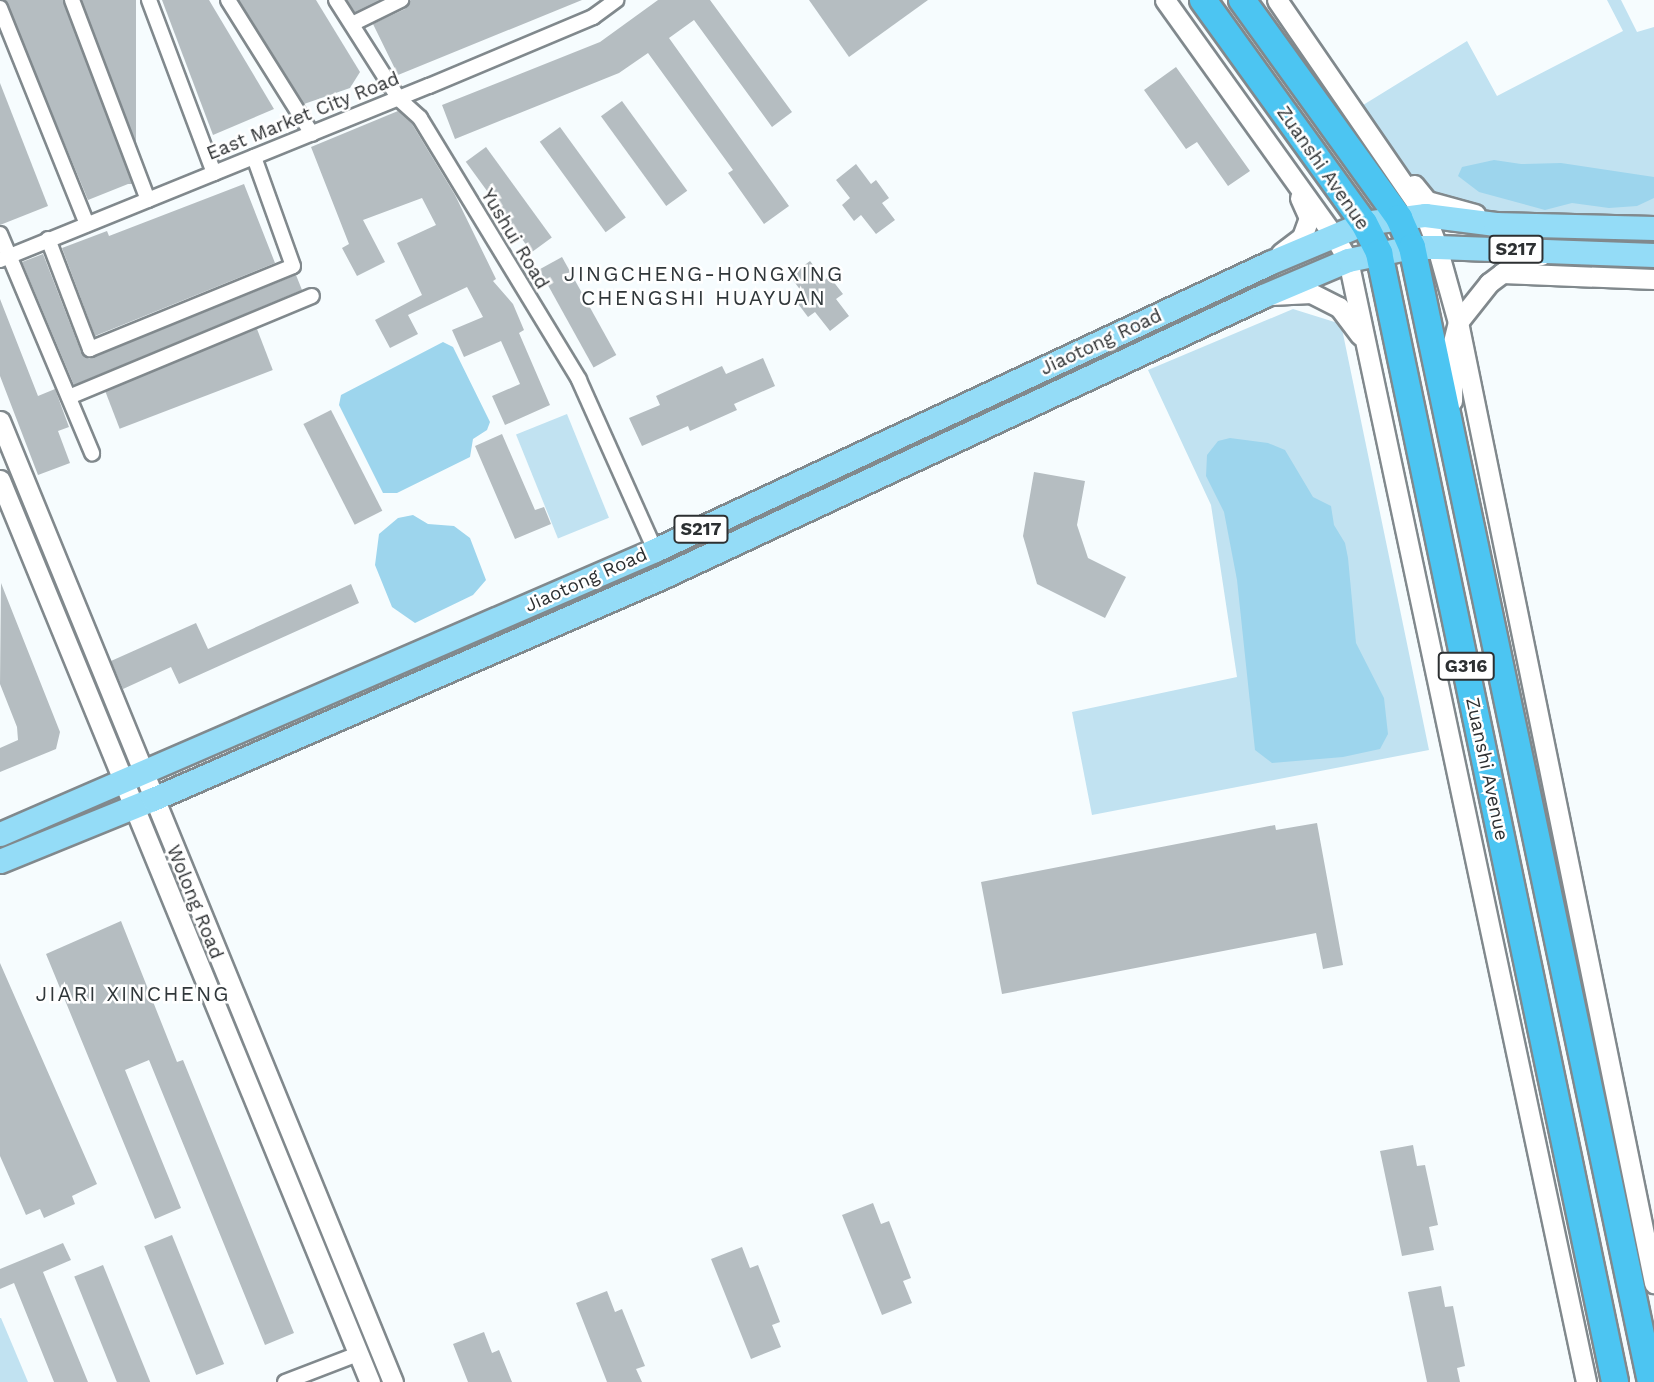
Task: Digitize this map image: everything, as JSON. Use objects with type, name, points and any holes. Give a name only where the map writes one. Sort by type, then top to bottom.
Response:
[{"type":"highway","name":"Zuanshi Avenue","points":[[1203,0],[1364,223],[1379,253],[1615,1382]]},
{"type":"highway","name":"Zuanshi Avenue","points":[[1242,0],[1412,217],[1425,247],[1452,423],[1557,872],[1618,1171],[1647,1278],[1651,1382]]},
{"type":"main road","name":"Jiaotong Road","points":[[0,834],[655,550],[1269,263],[1364,223],[1412,217]]},
{"type":"main road","name":"S217","points":[[1412,217],[1495,224],[1654,228]]},
{"type":"main road","name":"S217","points":[[1379,253],[1425,247],[1654,256]]},
{"type":"main road","name":"Jiaotong Road","points":[[0,861],[143,803],[662,577],[1263,296],[1348,260],[1379,253]]},
{"type":"street","points":[[72,0],[148,200]]},
{"type":"street","points":[[149,0],[214,173]]},
{"type":"street","points":[[228,0],[312,134]]},
{"type":"street","name":"Yushui Road","points":[[336,0],[398,99],[420,118],[579,380],[655,550]]},
{"type":"street","points":[[352,24],[401,0]]},
{"type":"street","name":"East Market City Road","points":[[5,258],[593,17],[615,0]]},
{"type":"street","points":[[1165,0],[1334,236],[1348,260],[1586,1382]]},
{"type":"street","points":[[1277,0],[1379,145],[1427,201],[1465,209],[1495,224]]},
{"type":"street","points":[[0,8],[88,225]]},
{"type":"street","points":[[1379,145],[1412,217]]},
{"type":"street","points":[[48,239],[90,349],[293,266],[254,157]]},
{"type":"street","points":[[1269,263],[1302,237],[1309,218],[1288,172]]},
{"type":"street","points":[[0,234],[5,258],[92,453]]},
{"type":"street","points":[[1425,247],[1458,322],[1557,872]]},
{"type":"street","points":[[1452,423],[1453,342],[1458,322],[1489,283],[1521,259],[1557,252]]},
{"type":"street","points":[[1502,273],[1654,279]]},
{"type":"street","points":[[1263,296],[1311,293],[1339,307],[1357,329],[1369,356]]},
{"type":"street","points":[[69,397],[312,296]]},
{"type":"street","name":"Wolong Road","points":[[0,421],[133,778],[370,1382]]},
{"type":"street","name":"Wolong Road","points":[[0,480],[133,778]]},
{"type":"street","points":[[1454,758],[1484,753]]},
{"type":"street","name":"Wolong Road","points":[[143,803],[393,1382]]},
{"type":"street","points":[[1508,1012],[1537,1005]]},
{"type":"street","points":[[1569,1302],[1597,1296]]},
{"type":"street","points":[[285,1382],[358,1354]]},
{"type":"shaded area","points":[[1607,0],[1621,0],[1637,32],[1654,27],[1654,228],[1560,226],[1427,201],[1355,110],[1467,41],[1497,96],[1623,31]]},
{"type":"shaded area","points":[[1494,160],[1521,164],[1561,163],[1654,177],[1654,198],[1637,206],[1609,208],[1572,203],[1545,210],[1479,192],[1458,176],[1462,167]]},
{"type":"shaded area","points":[[1293,309],[1341,324],[1429,750],[1092,815],[1072,712],[1237,677],[1211,505],[1148,370]]},
{"type":"shaded area","points":[[443,342],[453,347],[490,422],[487,430],[473,439],[470,457],[397,493],[383,493],[339,405],[341,395]]},
{"type":"shaded area","points":[[567,414],[609,518],[558,538],[516,435]]},
{"type":"shaded area","points":[[1230,438],[1268,443],[1285,450],[1313,497],[1331,506],[1334,525],[1345,543],[1348,558],[1356,643],[1384,698],[1388,734],[1380,749],[1343,757],[1272,763],[1255,750],[1237,580],[1224,512],[1206,476],[1207,455],[1218,441]]},
{"type":"shaded area","points":[[413,515],[428,524],[454,526],[470,538],[486,580],[473,595],[415,623],[392,607],[375,565],[379,534],[398,518]]},
{"type":"shaded area","points":[[1,1318],[28,1382],[0,1382]]},
{"type":"building","points":[[5,0],[63,0],[130,179],[127,180],[128,184],[88,200]]},
{"type":"building","points":[[82,0],[136,0],[136,184],[82,184]]},
{"type":"building","points":[[162,0],[209,0],[274,109],[213,135]]},
{"type":"building","points":[[239,0],[316,0],[360,72],[350,88],[304,104]]},
{"type":"building","points":[[347,0],[379,0],[355,12]]},
{"type":"building","points":[[411,0],[582,0],[398,75],[373,24],[405,9]]},
{"type":"building","points":[[658,0],[710,0],[792,112],[772,127],[694,20],[669,38],[789,206],[764,224],[728,173],[733,170],[648,53],[619,73],[455,139],[442,105],[600,42]]},
{"type":"building","points":[[809,0],[928,0],[849,57]]},
{"type":"building","points":[[1176,67],[1250,171],[1228,186],[1197,142],[1186,149],[1144,90]]},
{"type":"building","points":[[0,83],[48,206],[0,225]]},
{"type":"building","points":[[622,101],[687,191],[666,206],[601,116]]},
{"type":"building","points":[[398,111],[412,124],[455,195],[496,279],[493,281],[513,304],[524,330],[519,333],[550,405],[505,425],[492,396],[520,384],[501,341],[464,357],[452,330],[483,317],[467,287],[408,315],[418,334],[390,348],[375,320],[422,295],[397,243],[436,225],[422,198],[363,220],[385,262],[357,276],[342,248],[349,244],[311,147]]},
{"type":"building","points":[[560,127],[626,218],[606,232],[540,142]]},
{"type":"building","points":[[486,147],[552,238],[532,252],[466,162]]},
{"type":"building","points":[[856,164],[871,184],[876,180],[889,198],[882,203],[895,220],[876,234],[861,215],[854,221],[842,205],[850,198],[836,180]]},
{"type":"building","points":[[244,184],[275,263],[95,336],[62,248],[107,231],[109,236]]},
{"type":"building","points":[[43,254],[81,352],[89,359],[296,275],[302,290],[74,385],[22,262]]},
{"type":"building","points":[[562,257],[616,355],[594,368],[539,270]]},
{"type":"building","points":[[810,261],[825,280],[829,276],[843,294],[836,299],[849,316],[830,331],[815,312],[808,317],[796,301],[804,295],[790,276]]},
{"type":"building","points":[[0,299],[38,396],[55,389],[69,427],[58,431],[70,463],[38,475],[0,376]]},
{"type":"building","points":[[257,329],[273,370],[120,429],[104,388]]},
{"type":"building","points":[[763,358],[775,386],[734,404],[737,410],[690,431],[688,426],[642,446],[629,418],[660,405],[656,396],[722,366],[726,374]]},
{"type":"building","points":[[331,410],[382,511],[355,525],[303,424]]},
{"type":"building","points":[[502,434],[535,510],[544,507],[551,524],[515,539],[475,446]]},
{"type":"building","points":[[1034,472],[1085,481],[1077,525],[1088,558],[1126,577],[1105,618],[1037,584],[1023,536]]},
{"type":"building","points":[[1,583],[60,732],[56,749],[0,772],[0,748],[18,740],[17,727],[0,684]]},
{"type":"building","points":[[351,584],[359,603],[179,684],[171,667],[123,689],[111,661],[196,623],[208,649]]},
{"type":"building","points":[[1317,823],[1343,965],[1323,969],[1316,933],[1002,994],[981,882],[1275,825],[1276,830]]},
{"type":"building","points":[[121,921],[177,1062],[183,1060],[294,1333],[265,1345],[149,1060],[125,1070],[181,1208],[155,1219],[46,954]]},
{"type":"building","points":[[0,963],[97,1184],[72,1196],[75,1204],[44,1218],[40,1209],[26,1215],[0,1156]]},
{"type":"building","points":[[1413,1145],[1417,1166],[1425,1165],[1438,1225],[1429,1227],[1434,1250],[1402,1256],[1380,1151]]},
{"type":"building","points":[[873,1203],[881,1224],[889,1221],[911,1278],[903,1281],[912,1303],[882,1315],[842,1215]]},
{"type":"building","points":[[172,1235],[224,1364],[196,1375],[144,1246]]},
{"type":"building","points":[[63,1243],[71,1260],[43,1272],[88,1382],[54,1382],[14,1283],[0,1289],[0,1269]]},
{"type":"building","points":[[742,1247],[750,1268],[758,1265],[780,1322],[772,1325],[781,1347],[751,1359],[711,1259]]},
{"type":"building","points":[[103,1265],[150,1382],[117,1382],[74,1277]]},
{"type":"building","points":[[1441,1286],[1445,1307],[1453,1306],[1465,1366],[1457,1368],[1460,1382],[1427,1382],[1408,1292]]},
{"type":"building","points":[[607,1291],[615,1312],[622,1309],[645,1366],[636,1369],[642,1382],[607,1382],[576,1303]]},
{"type":"building","points":[[484,1332],[492,1353],[499,1350],[512,1382],[468,1382],[453,1344]]},
{"type":"district","name":"JINGCHENG-HONGXING CHENGSHI HUAYUAN","points":[[704,286]]},
{"type":"district","name":"JIARI XINCHENG","points":[[133,994]]}]
